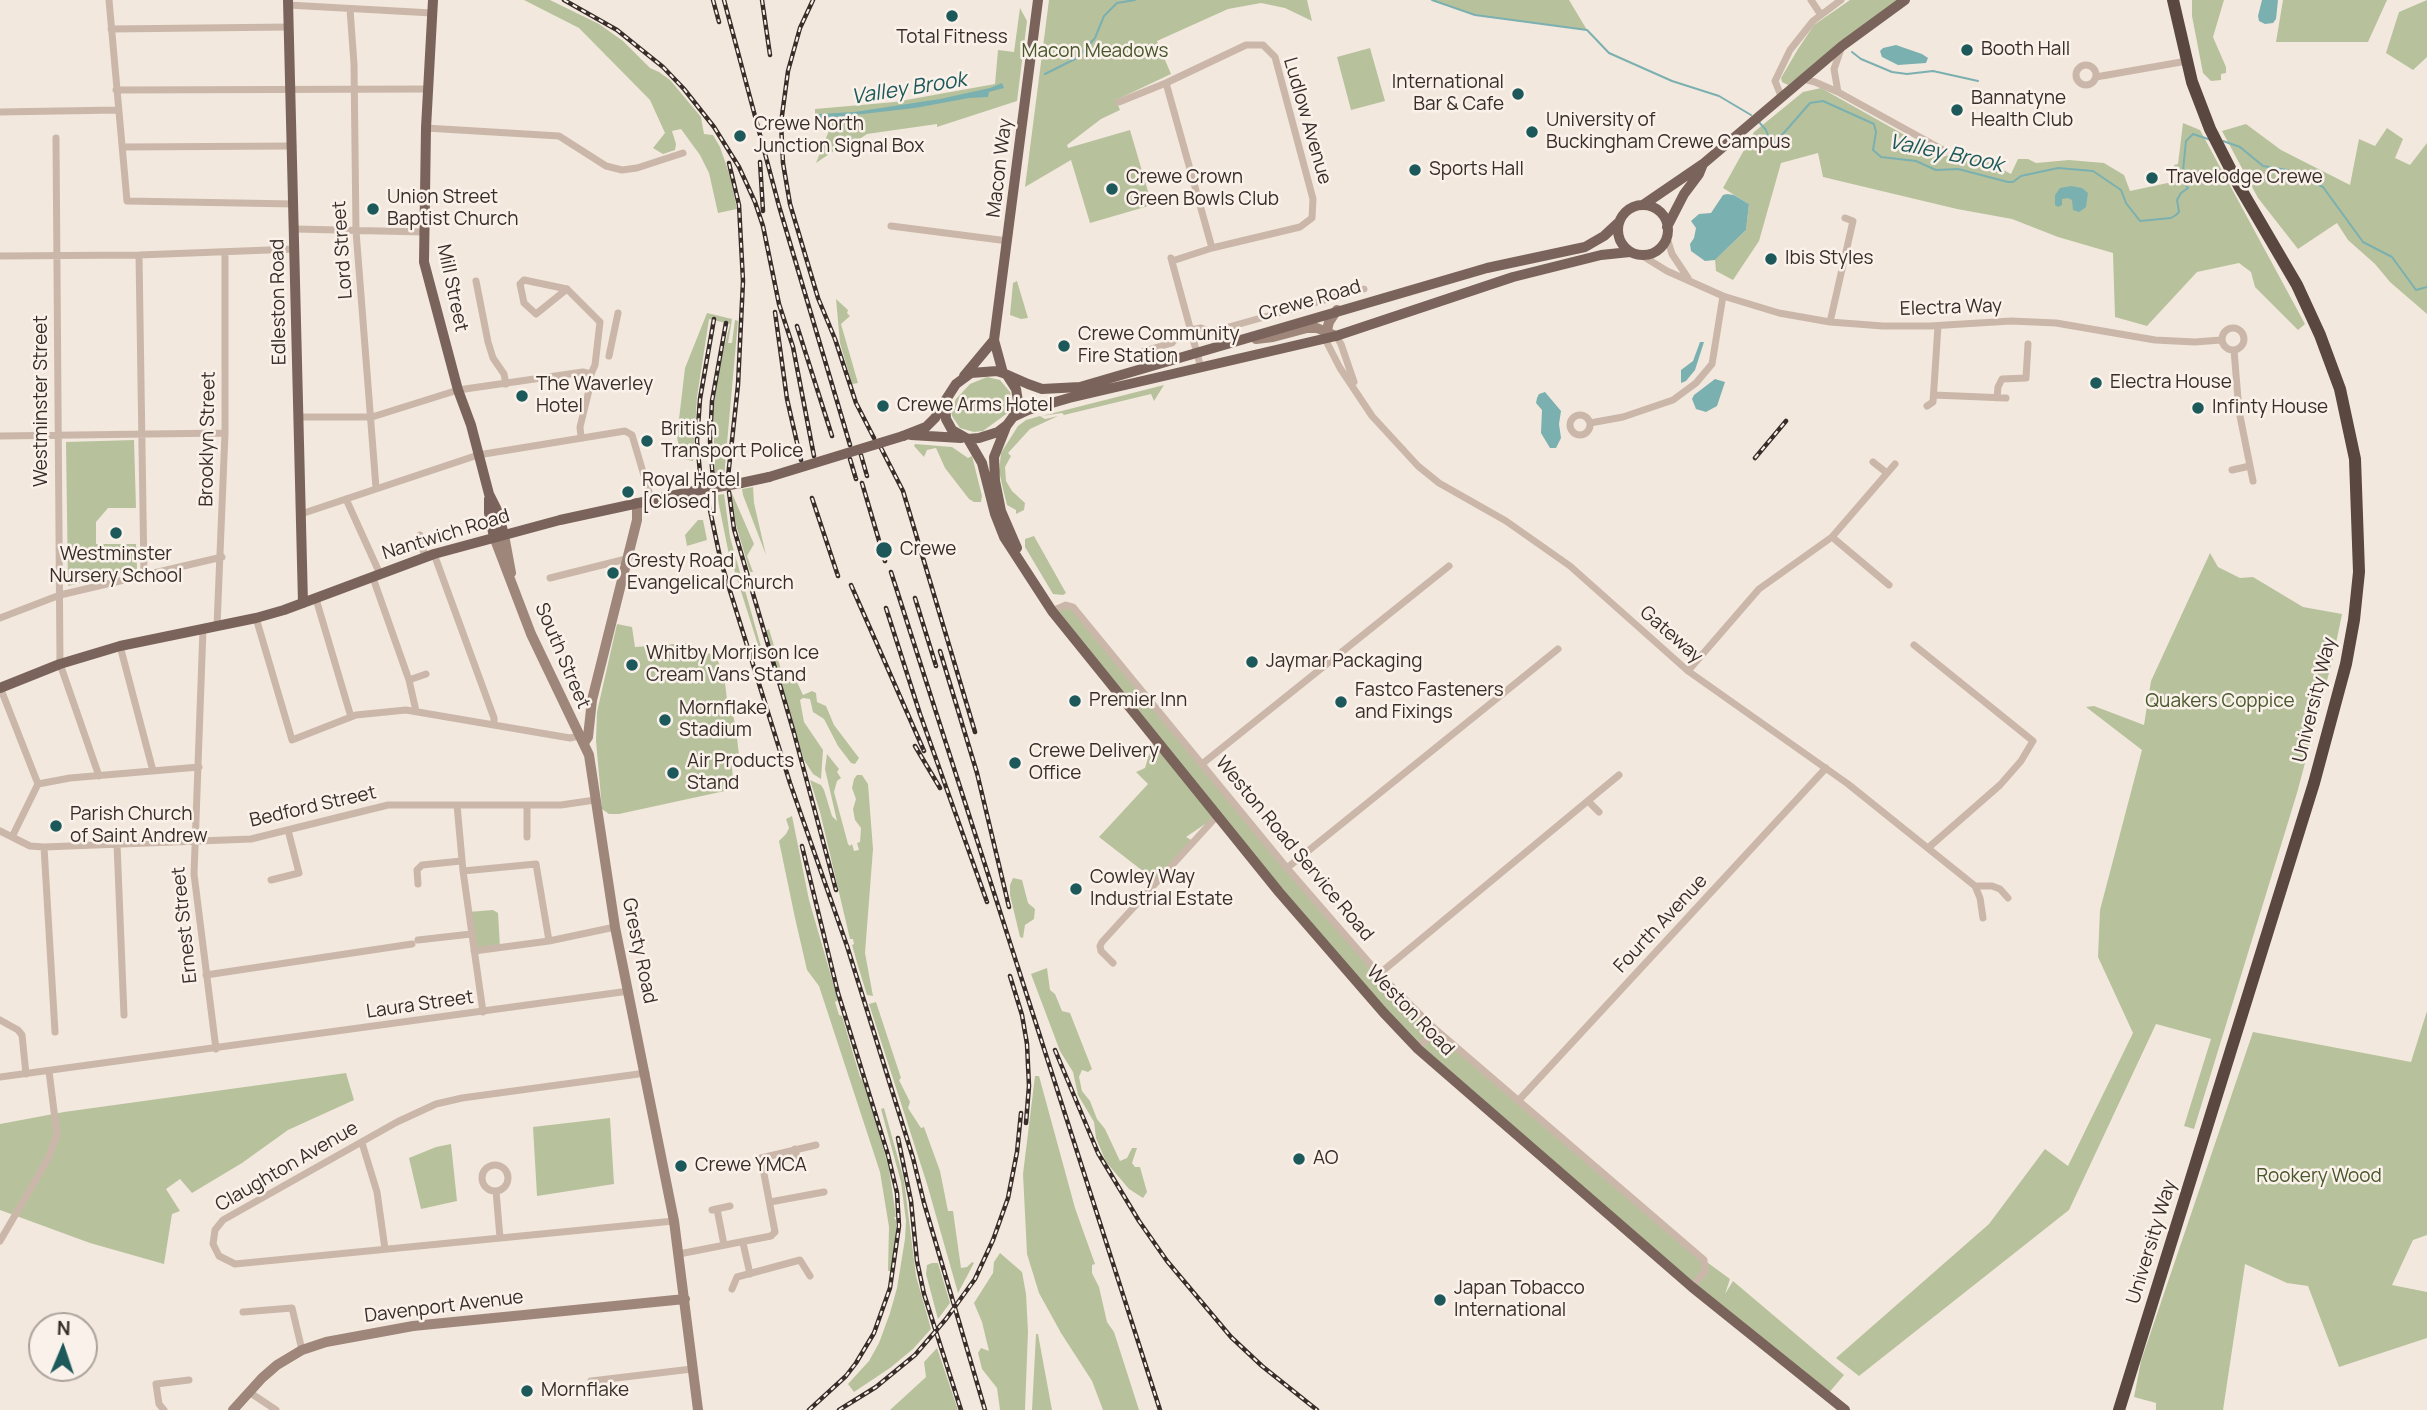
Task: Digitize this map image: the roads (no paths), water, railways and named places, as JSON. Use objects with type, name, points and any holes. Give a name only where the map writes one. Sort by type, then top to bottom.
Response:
[{"type":"highway","name":"University Way","points":[[2119,1410],[2314,783],[2343,678],[2357,594],[2359,532],[2356,468],[2340,389],[2320,335],[2297,285],[2210,129],[2187,61],[2175,3]]},
{"type":"main road","name":"Mill Street","points":[[433,0],[426,128],[424,262],[458,390],[471,425],[489,495],[489,513],[499,536]]},
{"type":"main road","name":"Macon Way","points":[[1005,374],[994,340],[1009,241],[1038,0]]},
{"type":"main road","points":[[1703,164],[1684,194],[1658,250],[1636,254],[1618,238],[1618,223],[1628,210],[1643,205],[1703,164],[1842,46],[1905,0]]},
{"type":"main road","name":"Edleston Road","points":[[288,3],[303,603]]},
{"type":"main road","points":[[1643,205],[1654,207],[1661,212],[1667,232]]},
{"type":"main road","name":"Crewe Road","points":[[1005,374],[1042,389],[1071,388],[1487,268],[1585,247],[1618,223]]},
{"type":"main road","name":"Crewe Road","points":[[1010,421],[1028,410],[1069,398],[1329,336],[1513,276],[1601,254],[1636,254]]},
{"type":"main road","points":[[1234,341],[1273,337],[1307,328],[1329,336],[1329,323],[1338,310]]},
{"type":"main road","points":[[963,377],[983,371],[1005,374],[1013,383],[1017,396],[1010,421],[988,436],[966,438],[953,430],[946,419],[946,401],[951,390],[994,340]]},
{"type":"main road","name":"Nantwich Road","points":[[0,688],[60,664],[120,646],[256,618],[316,599],[430,556],[499,536],[651,499],[792,471],[926,427],[946,401]]},
{"type":"main road","name":"Weston Road","points":[[1010,421],[994,457],[995,481],[1001,511],[1023,566]]},
{"type":"main road","name":"Nantwich Road","points":[[905,435],[966,438]]},
{"type":"main road","name":"Weston Road","points":[[966,438],[982,463],[1004,537],[1052,611],[1279,892],[1383,1012],[1418,1049],[1692,1287],[1845,1410]]},
{"type":"main road","name":"Gresty Road","points":[[637,503],[637,520],[592,700],[587,737],[581,740],[589,755],[615,927],[674,1221],[698,1410]]},
{"type":"main road","name":"South Street","points":[[499,536],[502,562],[512,581],[530,634],[581,740]]},
{"type":"main road","name":"Davenport Avenue","points":[[233,1410],[261,1378],[302,1350],[348,1337],[413,1326],[685,1298]]},
{"type":"street","points":[[108,0],[127,201],[294,204]]},
{"type":"street","points":[[1811,0],[1821,15]]},
{"type":"street","points":[[1782,96],[1776,88],[1775,78],[1800,36],[1841,0]]},
{"type":"street","points":[[288,3],[432,13]]},
{"type":"street","name":"Lord Street","points":[[350,9],[356,231],[376,488]]},
{"type":"street","points":[[111,29],[289,27]]},
{"type":"street","name":"Ludlow Avenue","points":[[1119,103],[1245,45],[1263,45],[1276,57],[1313,198],[1312,218],[1300,227],[1171,259],[1201,368]]},
{"type":"street","points":[[1838,92],[1833,69],[1842,46]]},
{"type":"street","points":[[2096,77],[2187,61]]},
{"type":"street","points":[[1802,79],[1838,92],[1945,151]]},
{"type":"street","points":[[1166,83],[1212,248]]},
{"type":"street","points":[[116,90],[428,89]]},
{"type":"street","points":[[0,112],[118,110]]},
{"type":"street","points":[[426,128],[559,136],[606,166],[622,170],[637,168],[683,153]]},
{"type":"street","name":"Westminster Street","points":[[56,138],[60,664],[99,776]]},
{"type":"street","points":[[123,147],[293,145]]},
{"type":"street","points":[[1830,322],[1853,221],[1845,218]]},
{"type":"street","points":[[891,226],[1009,241]]},
{"type":"street","points":[[295,229],[423,232]]},
{"type":"street","points":[[1667,232],[1672,254],[1688,279]]},
{"type":"street","points":[[0,256],[139,255],[295,249]]},
{"type":"street","name":"Brooklyn Street","points":[[217,626],[222,557],[225,433],[225,252]]},
{"type":"street","name":"Electra Way","points":[[1636,254],[1723,296],[1779,313],[1830,322],[1938,326],[2011,321],[2045,323],[2155,340],[2221,340]]},
{"type":"street","points":[[139,255],[144,574]]},
{"type":"street","points":[[1844,259],[1857,263]]},
{"type":"street","points":[[567,289],[536,314],[524,303],[520,284],[524,280],[567,289],[600,323],[594,370],[580,427],[581,438]]},
{"type":"street","points":[[476,281],[488,342],[493,358],[504,374],[506,384]]},
{"type":"street","name":"Crewe Road","points":[[1144,351],[1172,343],[1180,334],[1190,330],[1201,328],[1211,331],[1364,289]]},
{"type":"street","points":[[1590,423],[1623,417],[1673,400],[1696,383],[1712,364],[1723,296]]},
{"type":"street","points":[[610,356],[618,313]]},
{"type":"street","points":[[1927,406],[1933,402],[1934,395],[1938,326]]},
{"type":"street","points":[[2232,328],[2240,330],[2244,338],[2241,346],[2234,350],[2225,348],[2221,340],[2224,331],[2232,328]]},
{"type":"street","points":[[600,335],[612,338]]},
{"type":"street","name":"Gateway","points":[[1329,336],[1341,344],[1359,396],[1388,436],[1418,466],[1439,483],[1506,521],[1570,566],[1688,671],[1826,768],[1975,886],[1992,886],[2000,889],[2008,898]]},
{"type":"street","points":[[1997,398],[2002,379],[2026,378],[2028,344]]},
{"type":"street","points":[[2234,350],[2239,411],[2253,481]]},
{"type":"street","points":[[299,417],[372,417],[458,390],[583,372],[591,374]]},
{"type":"street","points":[[1934,395],[2007,398]]},
{"type":"street","points":[[301,514],[478,455],[627,432],[632,435],[651,499]]},
{"type":"street","points":[[0,436],[225,433]]},
{"type":"street","points":[[1873,462],[1887,473]]},
{"type":"street","points":[[1688,671],[1759,589],[1832,537],[1895,464]]},
{"type":"street","points":[[2232,470],[2250,466]]},
{"type":"street","points":[[346,499],[376,576],[416,711]]},
{"type":"street","points":[[420,535],[494,718],[494,725]]},
{"type":"street","points":[[1832,537],[1889,585]]},
{"type":"street","points":[[0,618],[60,595],[222,557]]},
{"type":"street","points":[[551,578],[626,559]]},
{"type":"street","points":[[1202,764],[1449,566]]},
{"type":"street","points":[[316,599],[351,717]]},
{"type":"street","name":"Weston Road Service Road","points":[[1052,611],[1066,605],[1073,607],[1287,868],[1379,974],[1435,1029],[1704,1260],[1705,1271],[1692,1287]]},
{"type":"street","points":[[256,618],[292,740],[351,717],[416,711],[581,740]]},
{"type":"street","name":"Ernest Street","points":[[203,629],[194,874],[216,1049]]},
{"type":"street","points":[[1914,645],[2033,741],[2021,761],[2000,785],[1928,848]]},
{"type":"street","points":[[120,646],[153,771]]},
{"type":"street","points":[[1287,868],[1558,649]]},
{"type":"street","points":[[409,680],[426,674]]},
{"type":"street","points":[[0,688],[38,783],[12,837]]},
{"type":"street","points":[[1147,727],[1161,716]]},
{"type":"street","points":[[38,783],[200,767]]},
{"type":"street","name":"Fourth Avenue","points":[[1517,1101],[1826,768]]},
{"type":"street","points":[[1379,974],[1619,775]]},
{"type":"street","name":"Bedford Street","points":[[0,831],[30,846],[44,847],[195,842],[251,839],[388,805],[527,806],[594,800]]},
{"type":"street","points":[[1589,802],[1599,812]]},
{"type":"street","points":[[457,806],[461,861],[483,1012]]},
{"type":"street","points":[[527,806],[527,837]]},
{"type":"street","points":[[1113,963],[1101,951],[1102,942],[1217,816]]},
{"type":"street","points":[[271,880],[299,873],[288,830]]},
{"type":"street","points":[[117,844],[124,1015]]},
{"type":"street","points":[[44,847],[55,1032]]},
{"type":"street","points":[[418,884],[417,870],[422,865],[461,861]]},
{"type":"street","points":[[463,872],[536,864],[549,941]]},
{"type":"street","points":[[1975,886],[1983,918]]},
{"type":"street","points":[[474,951],[549,941],[615,927]]},
{"type":"street","points":[[206,975],[471,933]]},
{"type":"street","name":"Laura Street","points":[[0,1077],[629,991]]},
{"type":"street","points":[[0,1020],[22,1035],[26,1074]]},
{"type":"street","points":[[1418,1049],[1435,1029]]},
{"type":"street","points":[[0,1241],[48,1159],[57,1135],[49,1071]]},
{"type":"street","name":"Claughton Avenue","points":[[646,1073],[462,1098],[436,1104],[397,1122],[223,1220],[215,1230],[213,1244],[219,1256],[235,1264],[674,1221]]},
{"type":"street","points":[[362,1143],[377,1192],[385,1249]]},
{"type":"street","points":[[679,1254],[771,1236],[775,1232],[761,1158],[816,1145]]},
{"type":"street","points":[[795,1149],[799,1166]]},
{"type":"street","points":[[496,1191],[500,1238]]},
{"type":"street","points":[[770,1202],[824,1192]]},
{"type":"street","points":[[724,1245],[715,1210],[730,1206]]},
{"type":"street","points":[[743,1243],[750,1274]]},
{"type":"street","points":[[732,1289],[737,1277],[800,1260],[810,1276]]},
{"type":"street","points":[[243,1312],[292,1308],[302,1350]]},
{"type":"street","points":[[591,1381],[692,1369]]},
{"type":"street","points":[[164,1410],[159,1404],[156,1384],[189,1380]]},
{"type":"street","points":[[249,1392],[276,1410]]},
{"type":"water","points":[[2262,0],[2278,0],[2273,23],[2265,24],[2259,21]]},
{"type":"water","points":[[1896,45],[1922,54],[1928,58],[1926,63],[1898,65],[1882,57],[1880,51],[1883,48]]},
{"type":"water","points":[[1002,83],[1004,88],[989,92],[988,97],[819,119],[819,114],[854,112],[940,99]]},
{"type":"water","points":[[2060,188],[2082,188],[2088,193],[2086,207],[2079,212],[2073,210],[2072,200],[2068,198],[2062,199],[2062,205],[2055,205],[2055,195]]},
{"type":"water","points":[[1727,194],[1749,204],[1746,230],[1715,260],[1705,261],[1691,251],[1690,244],[1696,228],[1691,221],[1699,214],[1711,213],[1723,195]]},
{"type":"water","points":[[1700,342],[1704,342],[1695,370],[1681,383],[1681,370],[1693,361]]},
{"type":"water","points":[[1715,379],[1725,382],[1717,406],[1706,412],[1696,409],[1692,399],[1694,395]]},
{"type":"water","points":[[1545,392],[1561,411],[1561,438],[1556,448],[1550,448],[1541,433],[1542,410],[1536,403],[1539,394]]},
{"type":"waterway","name":"Valley Brook","points":[[1045,74],[1077,58],[1095,38],[1104,16],[1117,3],[1135,0]]},
{"type":"waterway","name":"Valley Brook","points":[[1432,0],[1475,15],[1587,30],[1609,53],[1672,81],[1719,96],[1751,115]]},
{"type":"waterway","points":[[1852,52],[1861,59],[1892,72],[1907,74],[1933,71],[1978,81]]},
{"type":"waterway","name":"Valley Brook","points":[[1758,121],[1766,130],[1770,141],[1775,143],[1810,103],[1823,101],[1874,124],[1876,132],[1873,150],[1881,157],[1916,161],[1936,170],[1958,169],[2008,182],[2021,176],[2058,168],[2093,171],[2121,190],[2126,203],[2140,221],[2171,218],[2179,212],[2177,200],[2188,188],[2182,180],[2186,141],[2193,134],[2211,140]]},
{"type":"waterway","name":"Valley Brook","points":[[2223,141],[2240,147],[2263,166],[2287,170],[2323,187],[2363,242],[2392,257],[2416,290],[2427,287]]},
{"type":"railway","points":[[564,0],[617,30],[663,67],[714,127],[739,167],[763,226],[779,304],[793,347],[814,456]]},
{"type":"railway","points":[[713,0],[719,22]]},
{"type":"railway","points":[[724,0],[779,206],[850,445]]},
{"type":"railway","points":[[762,0],[770,55]]},
{"type":"railway","points":[[813,0],[800,28],[788,71],[781,123],[783,163],[790,204],[818,298],[856,403],[874,438]]},
{"type":"railway","points":[[760,162],[763,211]]},
{"type":"railway","points":[[728,477],[738,385],[743,281],[739,205],[729,163]]},
{"type":"railway","points":[[775,312],[787,399],[801,460]]},
{"type":"railway","points":[[701,483],[697,441],[700,399],[714,319]]},
{"type":"railway","points":[[713,480],[710,441],[712,401],[726,323]]},
{"type":"railway","points":[[797,326],[832,436]]},
{"type":"railway","points":[[1755,458],[1786,421]]},
{"type":"railway","points":[[881,448],[903,491],[975,732]]},
{"type":"railway","points":[[861,455],[867,476]]},
{"type":"railway","points":[[850,459],[856,479]]},
{"type":"railway","points":[[862,483],[885,561]]},
{"type":"railway","points":[[729,492],[734,529],[794,733],[836,890]]},
{"type":"railway","points":[[707,496],[721,562],[790,783],[847,946],[913,1158],[985,1410]]},
{"type":"railway","points":[[812,498],[838,576]]},
{"type":"railway","points":[[891,572],[1160,1410]]},
{"type":"railway","points":[[851,585],[924,751]]},
{"type":"railway","points":[[915,598],[936,666]]},
{"type":"railway","points":[[886,608],[920,714],[987,902]]},
{"type":"railway","points":[[940,651],[977,773],[1009,907]]},
{"type":"railway","points":[[915,746],[940,788]]},
{"type":"railway","points":[[802,846],[838,993],[888,1155],[897,1193],[899,1226],[890,1288],[874,1333],[846,1376],[809,1410]]},
{"type":"railway","points":[[1010,976],[1022,1015],[1027,1044],[1029,1086],[1026,1123]]},
{"type":"railway","points":[[1055,1050],[1098,1153],[1167,1261],[1231,1337],[1317,1410]]},
{"type":"railway","points":[[839,1410],[876,1387],[915,1355],[975,1279],[1008,1198],[1021,1113]]},
{"type":"railway","points":[[898,1138],[911,1201],[917,1261],[924,1294],[961,1410]]},
{"type":"place","name":"Total Fitness","points":[[952,16]]},
{"type":"place","name":"Booth Hall","points":[[1967,50]]},
{"type":"place","name":"International Bar & Cafe","points":[[1518,94]]},
{"type":"place","name":"Bannatyne Health Club","points":[[1957,110]]},
{"type":"place","name":"University of Buckingham Crewe Campus","points":[[1532,132]]},
{"type":"place","name":"Crewe North Junction Signal Box","points":[[740,136]]},
{"type":"place","name":"Sports Hall","points":[[1415,170]]},
{"type":"place","name":"Travelodge Crewe","points":[[2152,178]]},
{"type":"place","name":"Crewe Crown Green Bowls Club","points":[[1112,189]]},
{"type":"place","name":"Union Street Baptist Church","points":[[373,209]]},
{"type":"place","name":"Ibis Styles","points":[[1771,259]]},
{"type":"place","name":"Crewe Community Fire Station","points":[[1064,346]]},
{"type":"place","name":"Electra House","points":[[2096,383]]},
{"type":"place","name":"The Waverley Hotel","points":[[522,396]]},
{"type":"place","name":"Crewe Arms Hotel","points":[[883,406]]},
{"type":"place","name":"Infinty House","points":[[2198,408]]},
{"type":"place","name":"British Transport Police","points":[[647,441]]},
{"type":"place","name":"Royal Hotel [Closed]","points":[[628,492]]},
{"type":"place","name":"Westminster Nursery School","points":[[116,533]]},
{"type":"place","name":"Crewe","points":[[884,550]]},
{"type":"place","name":"Gresty Road Evangelical Church","points":[[613,573]]},
{"type":"place","name":"Jaymar Packaging","points":[[1252,662]]},
{"type":"place","name":"Whitby Morrison Ice Cream Vans Stand","points":[[632,665]]},
{"type":"place","name":"Premier Inn","points":[[1075,701]]},
{"type":"place","name":"Fastco Fasteners and Fixings","points":[[1341,702]]},
{"type":"place","name":"Mornflake Stadium","points":[[665,720]]},
{"type":"place","name":"Crewe Delivery Office","points":[[1015,763]]},
{"type":"place","name":"Air Products Stand","points":[[673,773]]},
{"type":"place","name":"Parish Church of Saint Andrew","points":[[56,826]]},
{"type":"place","name":"Cowley Way Industrial Estate","points":[[1076,889]]},
{"type":"place","name":"AO","points":[[1299,1159]]},
{"type":"place","name":"Crewe YMCA","points":[[681,1166]]},
{"type":"place","name":"Japan Tobacco International","points":[[1440,1300]]},
{"type":"place","name":"Mornflake","points":[[527,1391]]},
{"type":"park label","name":"Macon Meadows","points":[[1095,52]]},
{"type":"park label","name":"Quakers Coppice","points":[[2220,702]]},
{"type":"park label","name":"Rookery Wood","points":[[2319,1177]]}]
